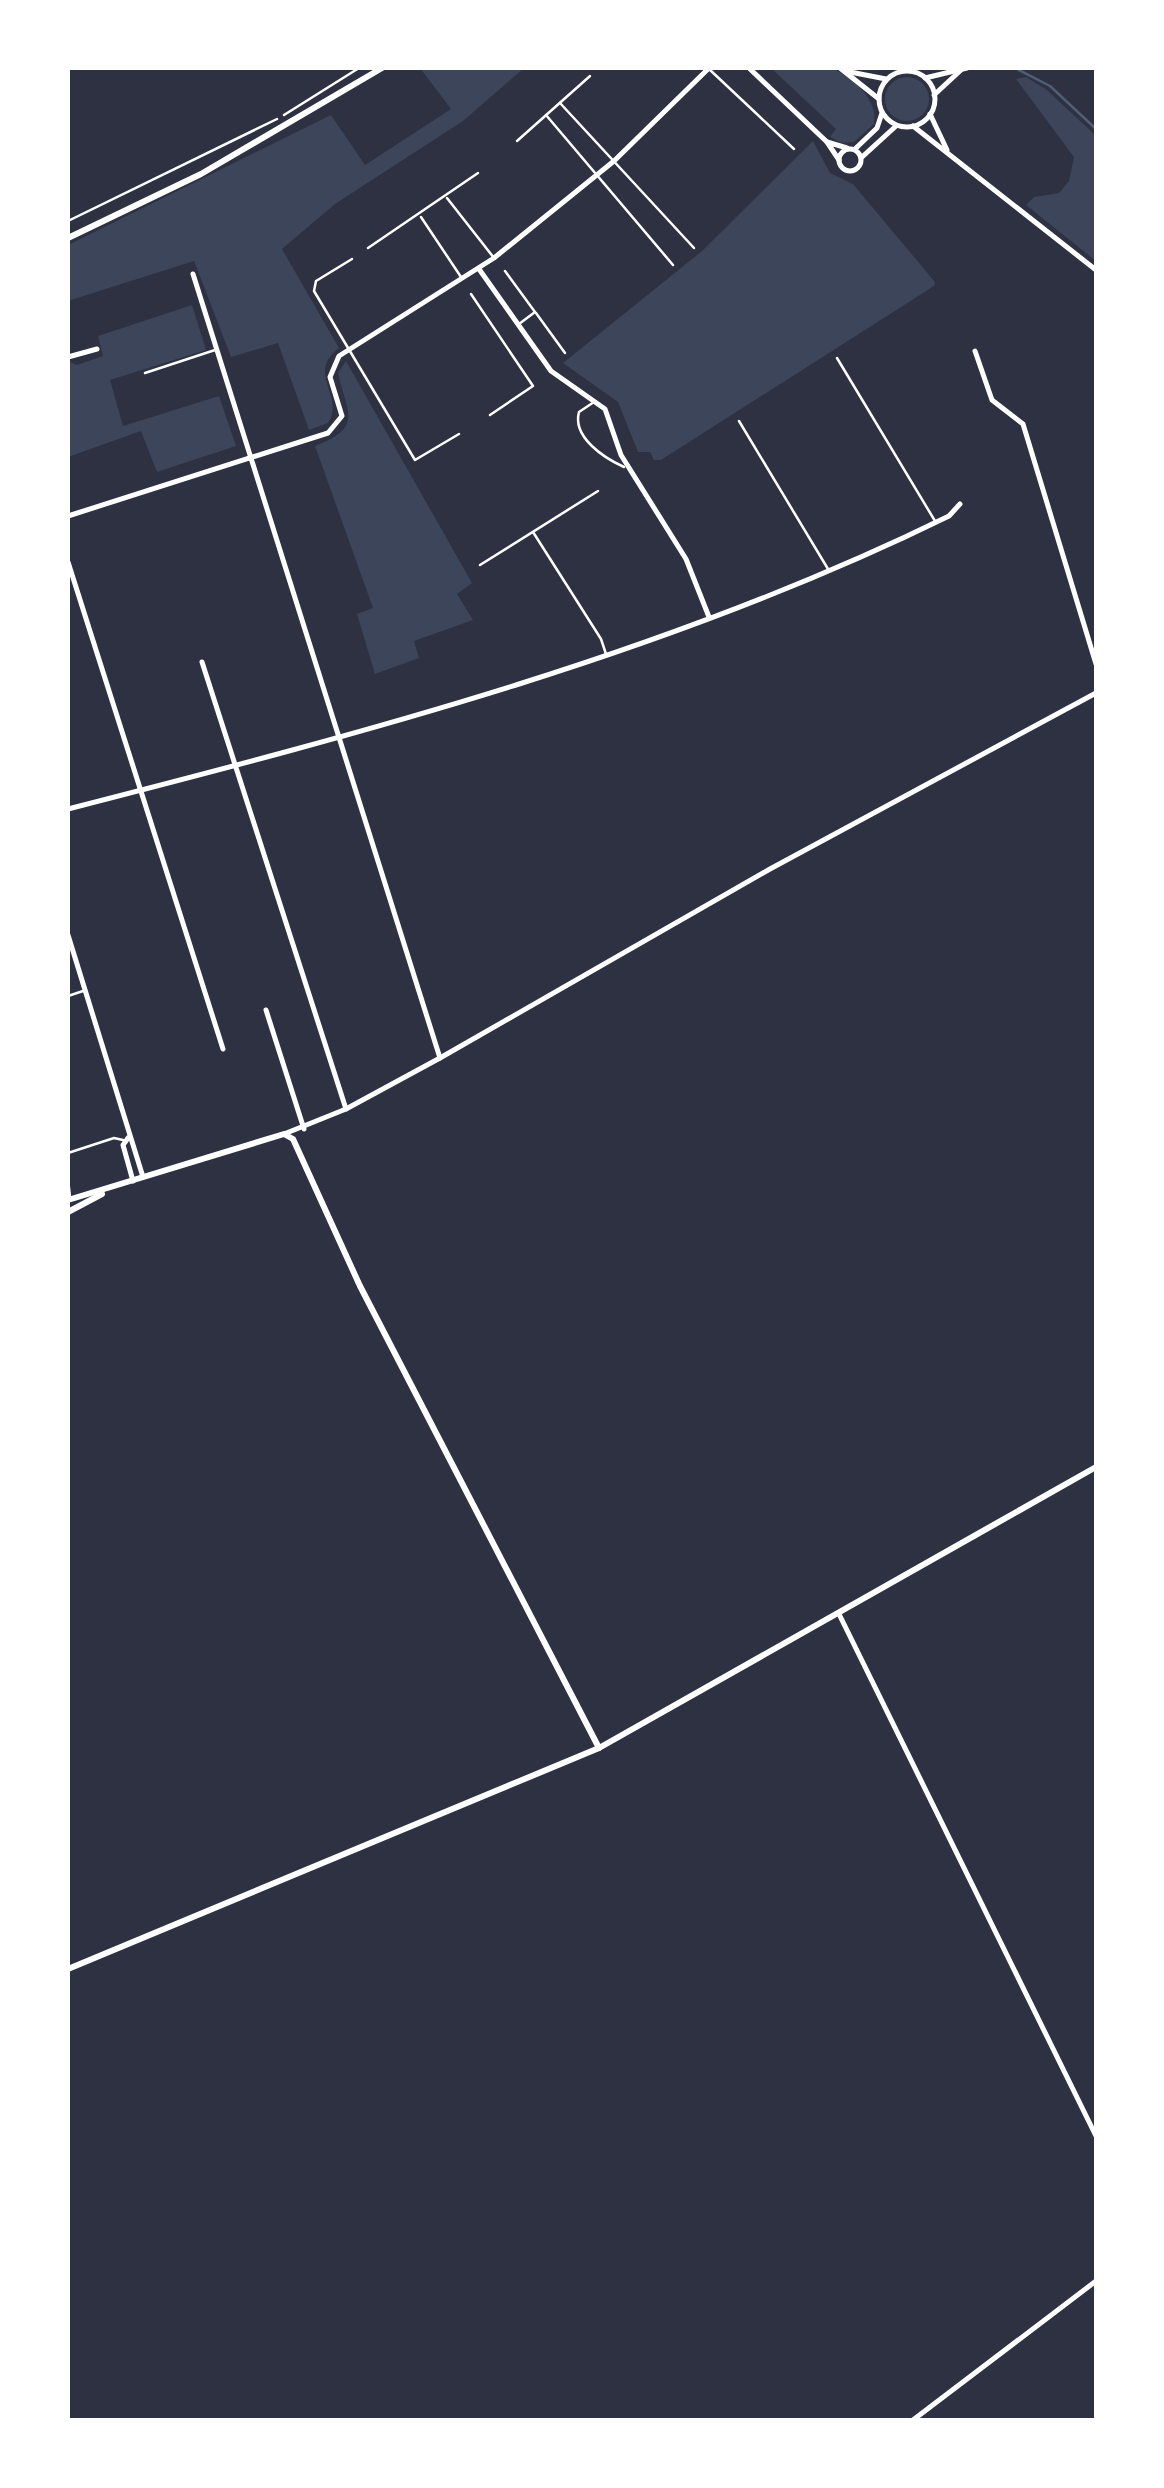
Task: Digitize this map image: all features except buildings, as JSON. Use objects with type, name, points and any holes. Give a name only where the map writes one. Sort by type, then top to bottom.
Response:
[{"type":"street","points":[[68,238],[201,174],[382,68]]},
{"type":"street","points":[[68,516],[335,428],[342,409],[331,371],[336,360],[494,258],[614,161],[708,68]]},
{"type":"street","points":[[749,68],[827,142],[850,172],[897,125]]},
{"type":"street","points":[[843,69],[887,79],[903,72],[925,78],[964,69]]},
{"type":"street","points":[[843,69],[879,99]]},
{"type":"street","points":[[948,152],[930,114],[934,95],[964,69]]},
{"type":"street","points":[[925,78],[934,95]]},
{"type":"street","points":[[839,160],[877,128],[882,113],[879,99],[887,79]]},
{"type":"street","points":[[882,113],[897,125],[913,126],[1096,270]]},
{"type":"street","points":[[913,126],[930,114]]},
{"type":"street","points":[[827,142],[852,149],[861,158]]},
{"type":"street","points":[[479,269],[550,372],[596,402],[611,420],[631,469],[686,559],[709,617]]},
{"type":"street","points":[[192,274],[440,1058]]},
{"type":"street","points":[[68,358],[97,349]]},
{"type":"street","points":[[975,351],[992,400],[1022,424],[1096,664]]},
{"type":"street","points":[[68,810],[340,738],[606,656],[828,570],[936,522],[960,504]]},
{"type":"street","points":[[68,562],[224,1049]]},
{"type":"street","points":[[202,662],[346,1109]]},
{"type":"street","points":[[68,1200],[304,1129],[346,1109],[770,869],[1096,693]]},
{"type":"street","points":[[68,935],[127,1140],[133,1181]]},
{"type":"street","points":[[266,1010],[304,1129]]},
{"type":"street","points":[[284,1134],[297,1143],[360,1286],[599,1748]]},
{"type":"street","points":[[127,1140],[143,1177]]},
{"type":"street","points":[[68,1212],[119,1186]]},
{"type":"street","points":[[68,1969],[599,1748],[1096,1467]]},
{"type":"street","points":[[838,1614],[1096,2136]]},
{"type":"street","points":[[913,2420],[1096,2281]]},
{"type":"lane","points":[[708,68],[794,148]]},
{"type":"lane","points":[[516,141],[590,76]]},
{"type":"lane","points":[[560,103],[694,248]]},
{"type":"lane","points":[[546,115],[673,265]]},
{"type":"lane","points":[[368,248],[478,173]]},
{"type":"lane","points":[[446,196],[494,258]]},
{"type":"lane","points":[[420,216],[464,280]]},
{"type":"lane","points":[[352,259],[320,278],[314,288],[414,460],[459,434]]},
{"type":"lane","points":[[506,271],[565,353]]},
{"type":"lane","points":[[472,294],[533,386],[490,415]]},
{"type":"lane","points":[[518,324],[535,312]]},
{"type":"lane","points":[[145,373],[216,349]]},
{"type":"lane","points":[[837,358],[936,522]]},
{"type":"lane","points":[[596,402],[580,412],[581,431],[591,446],[631,469]]},
{"type":"lane","points":[[739,421],[823,553],[828,570]]},
{"type":"lane","points":[[480,565],[598,490]]},
{"type":"lane","points":[[533,532],[602,639],[606,656]]},
{"type":"lane","points":[[68,996],[85,990]]},
{"type":"lane","points":[[68,1152],[114,1138],[127,1140]]},
{"type":"lane","points":[[68,1179],[68,1200]]},
{"type":"path","points":[[68,221],[280,118],[359,68]]},
{"type":"shaded area","points":[[420,68],[524,68],[463,121],[335,204],[282,249],[339,348],[325,367],[333,404],[328,423],[309,430],[278,343],[231,357],[194,261],[68,301],[68,245],[331,115],[365,165],[451,109]]},
{"type":"shaded area","points":[[771,68],[837,70],[868,97],[874,124],[854,142],[842,143],[830,137],[836,129]]},
{"type":"shaded area","points":[[907,77],[923,83],[929,99],[923,115],[907,121],[891,115],[885,99],[891,83]]},
{"type":"shaded area","points":[[1026,77],[1047,90],[1096,136],[1096,261],[1026,205],[1034,197],[1059,193],[1069,181],[1074,157],[1016,79]]},
{"type":"shaded area","points":[[813,141],[830,173],[853,184],[935,282],[934,286],[661,460],[654,460],[650,452],[638,452],[618,402],[563,363],[702,251]]},
{"type":"shaded area","points":[[192,305],[206,350],[110,380],[123,426],[219,396],[236,446],[157,472],[141,431],[68,457],[68,361],[77,365],[103,356],[98,336]]},
{"type":"shaded area","points":[[346,361],[472,583],[457,594],[473,620],[414,641],[419,658],[375,674],[357,614],[373,608],[315,446],[331,439],[346,425],[347,408],[338,373]]},
{"type":"waterway","points":[[1015,68],[1050,86],[1096,129]]}]
